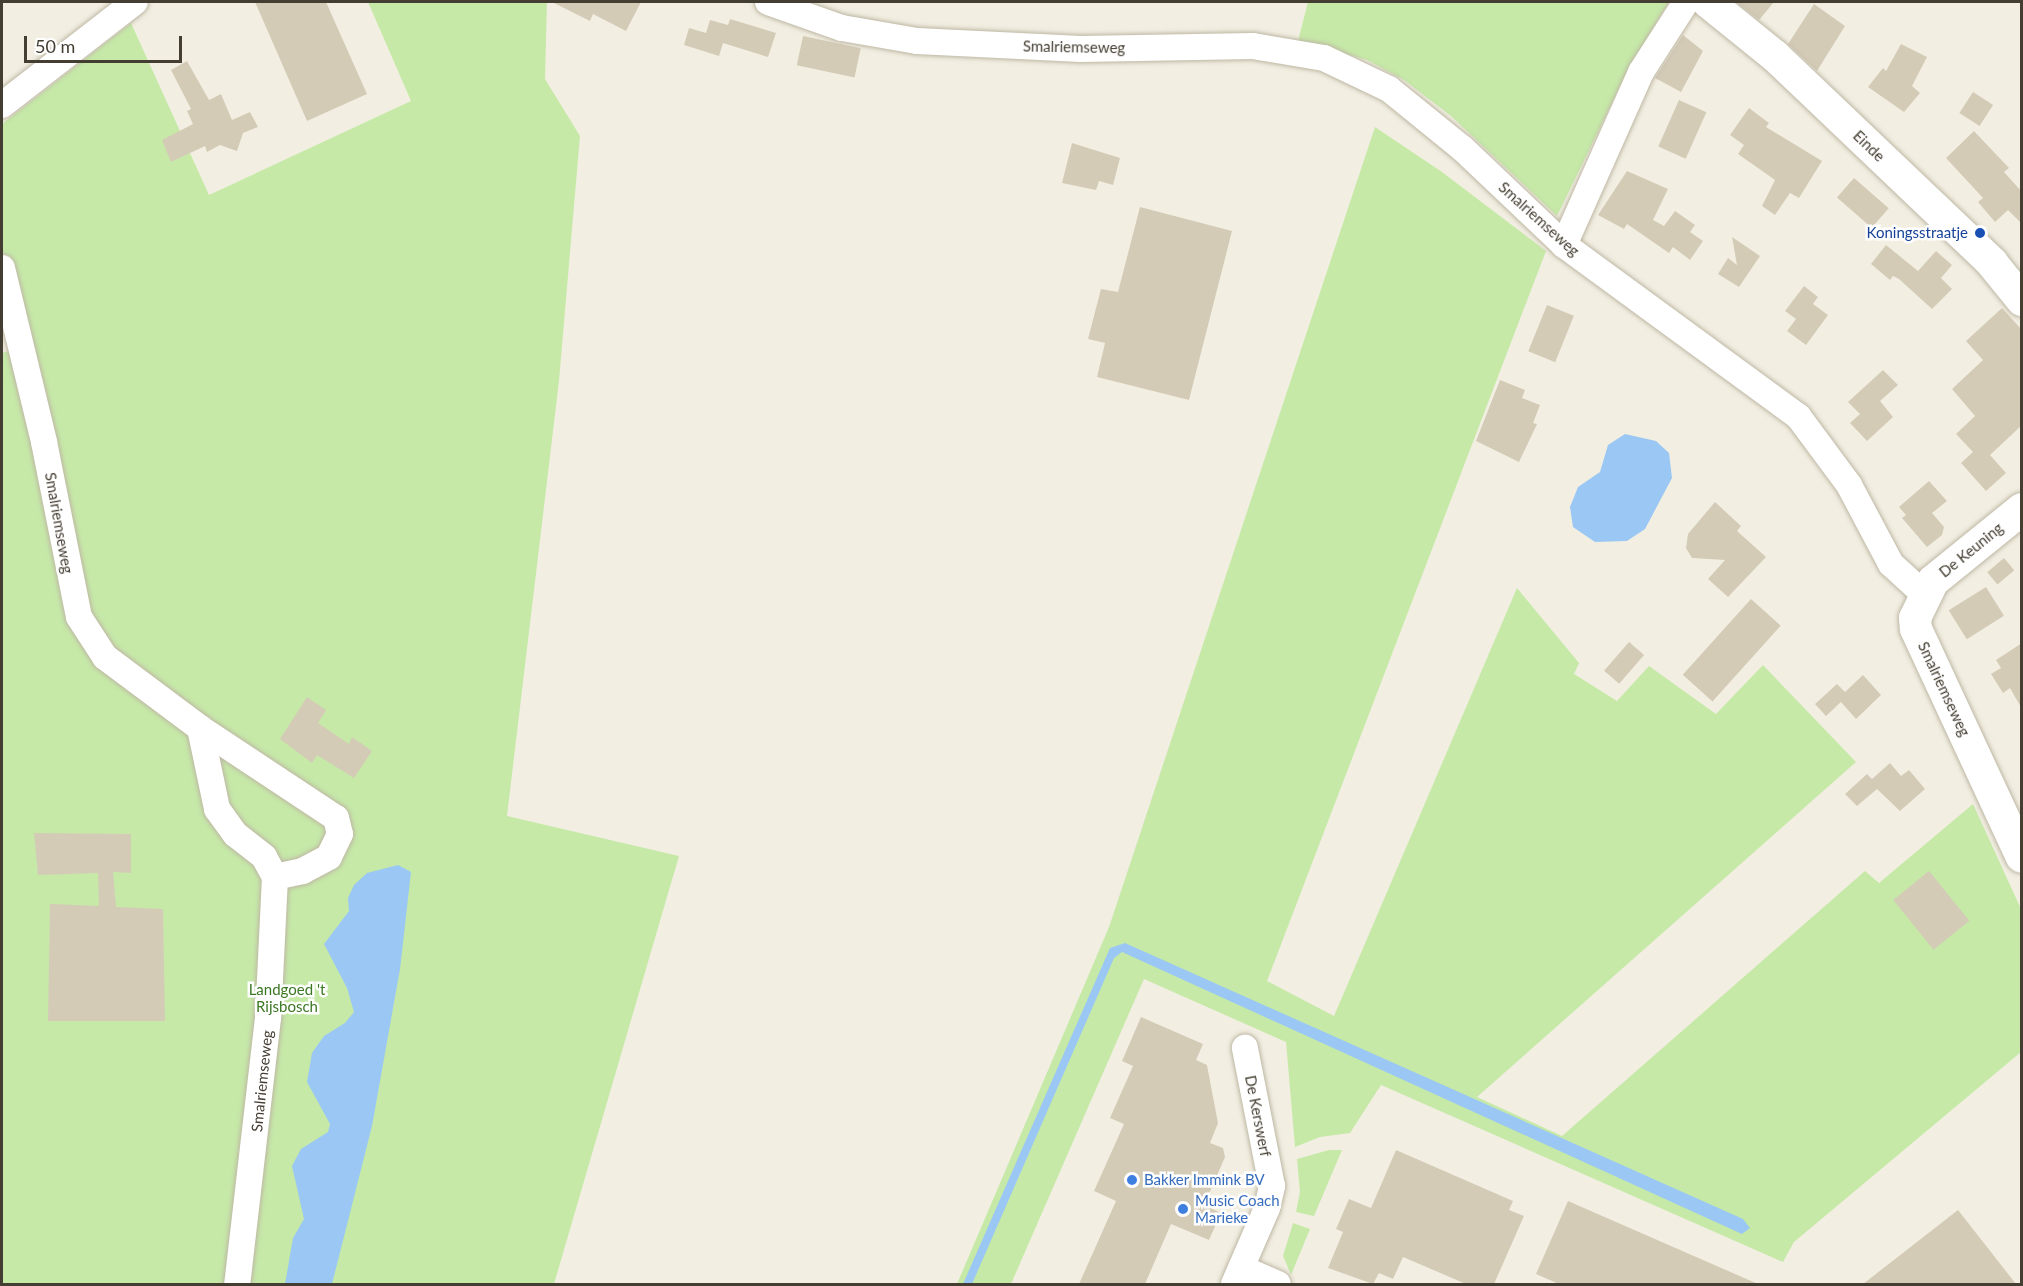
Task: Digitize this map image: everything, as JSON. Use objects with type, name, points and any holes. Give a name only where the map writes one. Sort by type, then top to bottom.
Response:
[{"type":"street","points":[[2,105],[135,2]]},
{"type":"street","name":"Smalriemseweg","points":[[768,2],[842,28],[917,41],[1081,49],[1253,46],[1324,58],[1389,89],[1462,149],[1564,245],[1798,416],[1849,485],[1891,564],[1924,594],[1915,618],[1916,629],[2022,857]]},
{"type":"street","points":[[1564,245],[1641,72],[1686,2]]},
{"type":"street","name":"Einde","points":[[1708,2],[1775,56],[1992,263],[2022,300]]},
{"type":"street","name":"Smalriemseweg","points":[[2,268],[44,442],[78,617],[105,657],[200,728],[336,818],[339,825],[340,834],[329,857],[303,871],[275,877],[268,1018],[237,1284]]},
{"type":"street","name":"De Keuning","points":[[1924,594],[1933,581],[2022,509]]},
{"type":"street","points":[[200,728],[217,809],[236,834],[264,857],[275,877]]},
{"type":"street","points":[[212,779],[233,763],[246,759]]},
{"type":"street","name":"De Kerswerf","points":[[1237,1276],[1267,1208],[1272,1186],[1245,1048]]},
{"type":"street","points":[[1237,1276],[1278,1284]]},
{"type":"green space","name":"Landgoed 't Rijsbosch","points":[[368,2],[547,2],[545,79],[580,136],[559,381],[507,816],[679,856],[554,1284],[2,1284],[2,353],[13,350],[2,296],[2,124],[131,23],[209,195],[411,101]]},
{"type":"green space","points":[[1308,2],[1669,2],[1631,64],[1557,216],[1451,116],[1404,80],[1367,60],[1298,41]]},
{"type":"green space","points":[[1375,127],[1442,172],[1546,251],[1267,981],[1334,1016],[1517,588],[1579,663],[1574,674],[1617,701],[1649,666],[1716,714],[1763,665],[1856,762],[1477,1097],[1562,1136],[1865,871],[1879,883],[1973,804],[2021,909],[2021,1052],[1794,1242],[1783,1262],[1381,1085],[1350,1133],[1320,1137],[1295,1147],[1286,1042],[1144,979],[1011,1284],[957,1284],[1109,927]]},
{"type":"green space","points":[[1329,1150],[1342,1150],[1314,1216],[1296,1212],[1300,1192],[1297,1159]]},
{"type":"green space","points":[[1293,1223],[1310,1229],[1291,1275],[1283,1256]]},
{"type":"water","points":[[1625,434],[1656,441],[1669,453],[1672,478],[1645,529],[1627,541],[1595,542],[1573,527],[1570,507],[1578,487],[1600,472],[1608,445]]},
{"type":"water","points":[[398,865],[411,872],[400,969],[372,1126],[332,1284],[285,1284],[293,1238],[304,1219],[292,1166],[301,1149],[328,1132],[330,1124],[307,1082],[312,1053],[324,1036],[345,1023],[354,1012],[347,988],[324,944],[349,911],[348,898],[354,885],[367,873]]},
{"type":"water","points":[[1125,943],[1743,1219],[1750,1228],[1742,1234],[1122,952],[1114,958],[972,1284],[963,1284],[1110,948]]},
{"type":"building","points":[[255,2],[326,2],[367,94],[307,121]]},
{"type":"building","points":[[552,2],[641,2],[626,31],[593,14],[590,21]]},
{"type":"building","points":[[1736,2],[1774,2],[1759,20]]},
{"type":"building","points":[[1814,4],[1845,26],[1817,71],[1788,44]]},
{"type":"building","points":[[730,19],[776,33],[768,57],[723,43],[719,56],[684,45],[689,28],[706,33],[710,20],[728,25]]},
{"type":"building","points":[[1683,35],[1703,51],[1681,92],[1655,78]]},
{"type":"building","points":[[803,36],[861,48],[854,78],[797,65]]},
{"type":"building","points":[[1901,44],[1927,57],[1912,86],[1920,93],[1904,112],[1868,87],[1883,68],[1886,71]]},
{"type":"building","points":[[187,61],[209,100],[221,94],[232,120],[250,112],[258,127],[243,133],[237,151],[220,145],[207,152],[205,146],[171,162],[162,140],[193,124],[187,111],[191,109],[171,70]]},
{"type":"building","points":[[1973,92],[1993,105],[1980,126],[1959,113]]},
{"type":"building","points":[[1679,100],[1706,112],[1686,159],[1658,147]]},
{"type":"building","points":[[1749,108],[1769,123],[1766,127],[1822,161],[1799,198],[1790,193],[1775,215],[1762,206],[1775,180],[1738,154],[1744,145],[1730,135]]},
{"type":"building","points":[[1974,131],[2009,168],[2004,172],[2022,192],[2022,224],[2008,210],[1995,222],[1978,202],[1983,198],[1946,158]]},
{"type":"building","points":[[1072,143],[1120,158],[1113,185],[1099,181],[1096,190],[1062,183]]},
{"type":"building","points":[[1627,171],[1668,189],[1653,220],[1664,226],[1675,211],[1695,225],[1690,232],[1703,241],[1690,260],[1673,247],[1669,253],[1627,224],[1624,229],[1598,215]]},
{"type":"building","points":[[1854,178],[1889,208],[1872,228],[1837,198]]},
{"type":"building","points":[[1140,207],[1232,231],[1189,400],[1097,377],[1105,343],[1088,339],[1101,289],[1118,292]]},
{"type":"building","points":[[1732,237],[1760,256],[1739,287],[1718,274],[1728,258],[1737,265]]},
{"type":"building","points":[[1886,245],[1918,271],[1936,251],[1952,265],[1941,278],[1952,289],[1932,309],[1899,279],[1893,276],[1890,280],[1871,264]]},
{"type":"building","points":[[1804,286],[1818,297],[1813,304],[1828,315],[1806,345],[1787,331],[1796,319],[1785,311]]},
{"type":"building","points":[[1547,305],[1574,316],[1555,362],[1528,351]]},
{"type":"building","points":[[2002,308],[2022,330],[2022,425],[1990,455],[2006,473],[1986,491],[1961,463],[1973,452],[1956,434],[1975,416],[1952,389],[1983,360],[1966,341]]},
{"type":"building","points":[[1883,370],[1898,385],[1880,401],[1893,417],[1867,441],[1850,423],[1860,414],[1848,402]]},
{"type":"building","points":[[1500,380],[1525,390],[1522,398],[1540,405],[1533,423],[1537,424],[1519,462],[1476,441]]},
{"type":"building","points":[[1929,481],[1947,501],[1932,513],[1944,527],[1942,535],[1927,547],[1902,518],[1906,515],[1899,507]]},
{"type":"building","points":[[1715,502],[1741,526],[1737,531],[1766,557],[1728,597],[1708,579],[1725,560],[1692,558],[1686,548],[1688,534]]},
{"type":"building","points":[[2004,558],[2014,570],[1997,584],[1987,572]]},
{"type":"building","points":[[1986,587],[2004,616],[1967,639],[1949,610]]},
{"type":"building","points":[[1751,599],[1781,626],[1712,702],[1683,675]]},
{"type":"building","points":[[1629,642],[1644,655],[1619,684],[1604,671]]},
{"type":"building","points":[[2022,643],[2022,709],[2010,688],[2003,693],[1991,674],[2001,668],[1996,660]]},
{"type":"building","points":[[1863,675],[1881,695],[1856,719],[1841,702],[1826,716],[1815,704],[1837,684],[1845,692]]},
{"type":"building","points":[[307,697],[326,710],[318,723],[349,744],[352,737],[372,751],[354,778],[317,755],[312,763],[280,739]]},
{"type":"building","points":[[1890,763],[1901,776],[1909,770],[1925,789],[1900,811],[1877,789],[1857,806],[1845,794],[1867,774],[1872,779]]},
{"type":"building","points":[[34,833],[131,834],[131,873],[113,872],[116,907],[163,909],[165,1021],[48,1021],[50,904],[99,906],[98,873],[38,875]]},
{"type":"building","points":[[1929,871],[1969,921],[1934,950],[1893,900]]},
{"type":"building","points":[[1141,1017],[1203,1044],[1196,1060],[1207,1065],[1218,1123],[1210,1143],[1223,1148],[1225,1157],[1204,1205],[1221,1213],[1209,1240],[1171,1224],[1145,1284],[1079,1284],[1116,1201],[1094,1191],[1124,1124],[1110,1118],[1133,1066],[1122,1061]]},
{"type":"building","points":[[1396,1150],[1513,1201],[1509,1210],[1524,1216],[1494,1284],[1466,1284],[1403,1257],[1393,1279],[1379,1273],[1373,1284],[1328,1268],[1343,1232],[1336,1229],[1349,1199],[1371,1208]]},
{"type":"building","points":[[1568,1201],[1758,1284],[1559,1284],[1536,1274]]},
{"type":"building","points":[[1958,1210],[2016,1284],[1863,1284]]},
{"type":"place","name":"Koningsstraatje","points":[[1980,233]]},
{"type":"place","name":"Bakker Immink BV","points":[[1132,1180]]},
{"type":"place","name":"Music Coach Marieke","points":[[1183,1209]]}]
